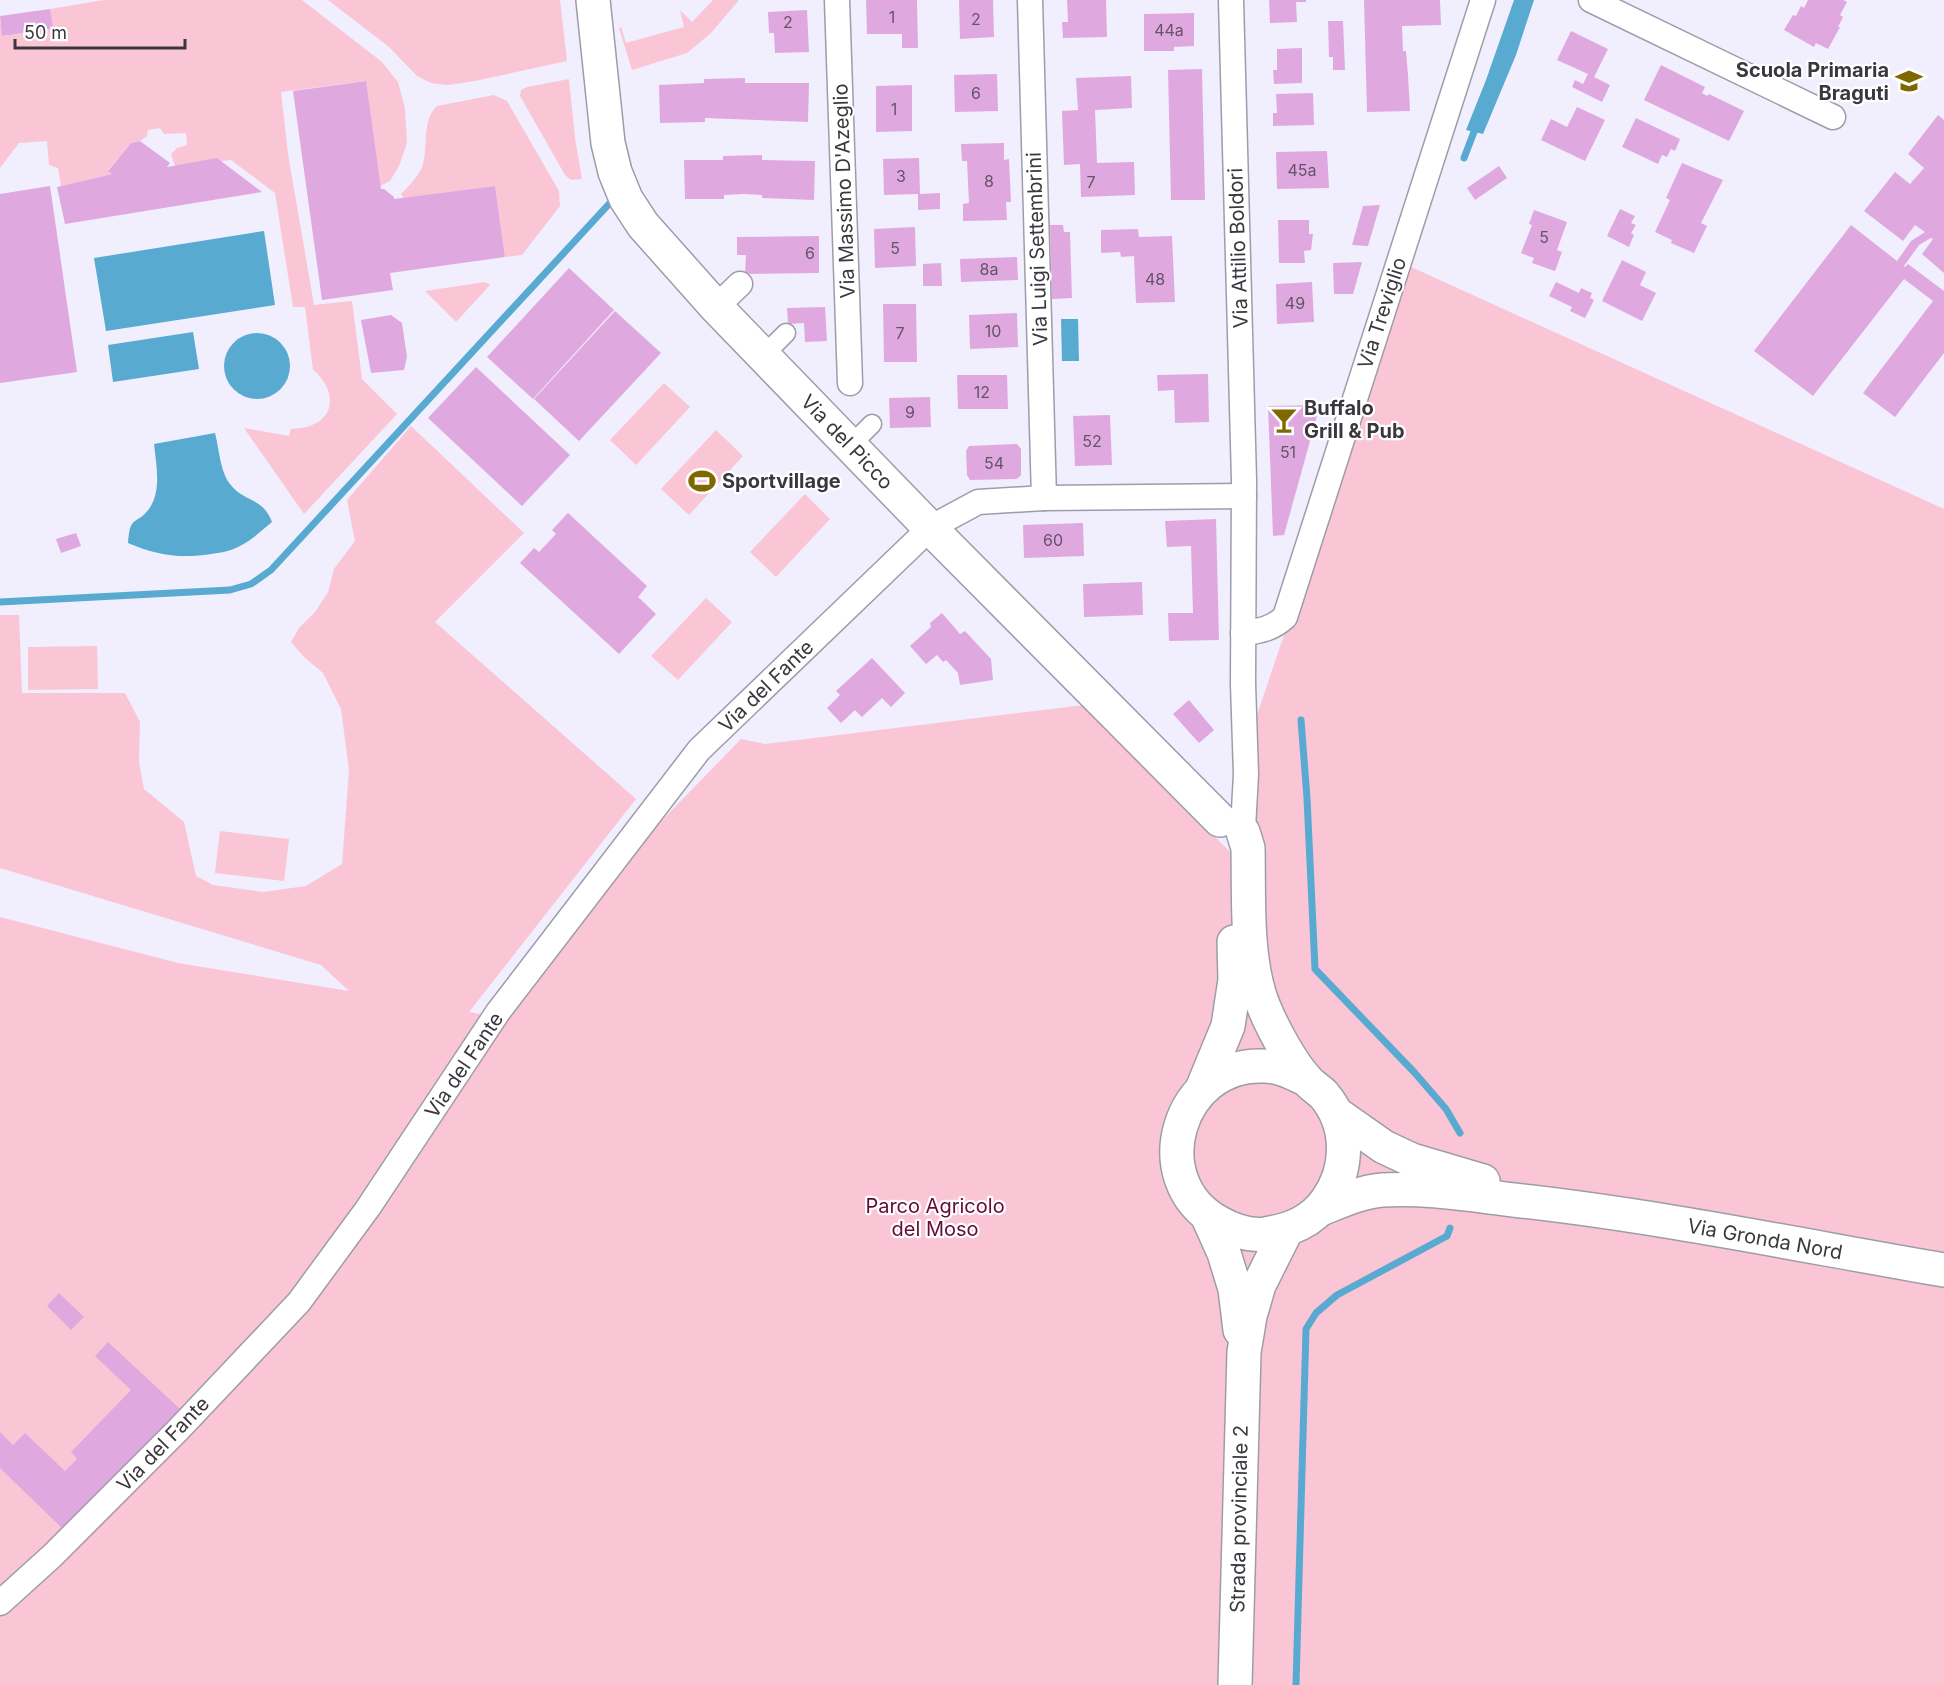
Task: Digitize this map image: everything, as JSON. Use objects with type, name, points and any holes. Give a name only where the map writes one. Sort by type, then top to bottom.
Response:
[{"type":"main road","name":"Via del Picco","points":[[593,0],[608,143],[626,199],[643,225],[716,308],[763,356],[862,435],[887,483],[935,526],[1231,827]]},
{"type":"main road","name":"Via Attilio Boldori","points":[[1231,827],[1248,848],[1253,967],[1259,994],[1268,1017],[1307,1080]]},
{"type":"main road","name":"Via Attilio Boldori","points":[[1202,1089],[1228,1026],[1235,980],[1230,867],[1231,827]]},
{"type":"main road","points":[[1264,1066],[1286,1070],[1307,1080],[1324,1095],[1336,1114],[1344,1138],[1344,1164],[1336,1188],[1321,1209],[1305,1222],[1286,1231],[1258,1235],[1231,1229],[1207,1215],[1188,1194],[1178,1168],[1176,1140],[1185,1113],[1202,1089],[1220,1076],[1241,1068],[1264,1066]]},
{"type":"main road","name":"Via Gronda Nord","points":[[1336,1114],[1384,1147],[1412,1160],[1449,1173],[1586,1208]]},
{"type":"main road","name":"Via Gronda Nord","points":[[1321,1209],[1357,1194],[1380,1190],[1407,1190],[1586,1208],[1944,1270]]},
{"type":"main road","points":[[1207,1215],[1224,1253],[1232,1280],[1244,1352]]},
{"type":"main road","points":[[1244,1352],[1258,1285],[1286,1231]]},
{"type":"main road","name":"Strada provinciale 2","points":[[1235,1685],[1244,1352]]},
{"type":"street","name":"Via Massimo D'Azeglio","points":[[837,0],[850,383]]},
{"type":"street","name":"Via Luigi Settembrini","points":[[1030,0],[1044,498]]},
{"type":"street","name":"Via Attilio Boldori","points":[[1231,0],[1244,496],[1246,774],[1231,827]]},
{"type":"street","name":"Via Treviglio","points":[[1244,633],[1275,626],[1285,617],[1483,0]]},
{"type":"street","points":[[1591,0],[1833,117]]},
{"type":"street","points":[[716,308],[740,284]]},
{"type":"street","points":[[763,356],[786,333]]},
{"type":"street","points":[[935,526],[978,502],[1044,498],[1244,496]]},
{"type":"street","name":"Via del Fante","points":[[0,1603],[52,1556],[161,1447],[299,1302],[368,1208],[498,1012],[699,750],[935,526]]},
{"type":"green space","points":[[104,0],[302,0],[382,62],[398,82],[405,109],[407,143],[399,166],[390,181],[380,186],[365,81],[281,92],[288,154],[314,305],[352,301],[362,379],[397,414],[304,514],[244,428],[289,436],[291,429],[308,427],[319,421],[326,415],[329,408],[330,400],[325,384],[313,370],[305,307],[293,307],[275,193],[231,160],[175,166],[171,154],[177,148],[187,145],[186,133],[164,134],[160,128],[148,130],[147,136],[131,143],[108,170],[112,174],[61,186],[58,168],[49,165],[47,141],[19,143],[0,168],[0,19],[3,36],[52,29],[50,9]]},
{"type":"green space","points":[[328,0],[560,0],[567,61],[475,81],[448,85],[431,83],[417,76],[389,47]]},
{"type":"green space","points":[[713,0],[739,0],[711,33],[687,53],[632,70],[619,28],[621,27],[626,43],[684,27],[680,10],[692,22]]},
{"type":"green space","points":[[569,79],[582,179],[571,180],[565,175],[520,96],[521,90],[527,87]]},
{"type":"green space","points":[[494,95],[507,101],[559,191],[560,206],[522,255],[505,257],[495,186],[404,198],[401,194],[416,178],[422,167],[427,127],[432,112],[437,106]]},
{"type":"green space","name":"Parco Agricolo del Moso","points":[[1409,266],[1944,509],[1944,1685],[0,1685],[0,917],[178,963],[349,991],[321,965],[0,868],[0,615],[19,615],[22,693],[125,693],[140,722],[139,762],[144,789],[184,822],[196,876],[213,885],[263,892],[306,886],[342,864],[349,770],[341,709],[323,673],[291,642],[299,628],[315,612],[328,592],[334,569],[355,541],[347,500],[411,426],[524,533],[435,622],[636,799],[469,1012],[502,1018],[605,879],[741,739],[765,744],[1084,705],[1252,874],[1257,715]]},
{"type":"green space","points":[[485,282],[490,285],[456,322],[425,291]]},
{"type":"green space","points":[[664,383],[690,407],[636,465],[610,440]]},
{"type":"green space","points":[[716,430],[743,456],[689,515],[661,489]]},
{"type":"green space","points":[[805,494],[830,519],[776,577],[750,552]]},
{"type":"green space","points":[[706,598],[732,622],[678,680],[651,656]]},
{"type":"green space","points":[[97,646],[98,689],[28,690],[28,647]]},
{"type":"green space","points":[[220,831],[289,839],[284,881],[215,873]]},
{"type":"water","points":[[1514,0],[1534,0],[1516,55],[1483,134],[1466,130],[1486,80]]},
{"type":"water","points":[[264,231],[275,305],[106,331],[94,258]]},
{"type":"water","points":[[1061,319],[1078,319],[1079,361],[1062,361]]},
{"type":"water","points":[[193,332],[199,369],[113,382],[108,345]]},
{"type":"water","points":[[257,333],[270,335],[285,348],[290,366],[288,379],[275,394],[257,399],[244,397],[229,384],[224,366],[226,353],[239,338]]},
{"type":"water","points":[[215,433],[222,466],[230,484],[235,490],[263,508],[272,522],[243,545],[214,554],[168,555],[128,543],[132,524],[149,509],[156,494],[154,444]]},
{"type":"building","points":[[866,0],[917,0],[918,48],[902,48],[902,34],[867,34]]},
{"type":"building","points":[[959,0],[993,0],[994,37],[960,39]]},
{"type":"building","points":[[1067,0],[1106,0],[1107,37],[1063,38],[1062,22],[1068,22]]},
{"type":"building","points":[[1269,0],[1306,0],[1306,2],[1296,2],[1297,22],[1270,23]]},
{"type":"building","points":[[1364,0],[1440,0],[1441,25],[1402,26],[1410,111],[1367,112]]},
{"type":"building","points":[[1808,0],[1847,2],[1840,15],[1843,17],[1838,27],[1840,27],[1828,49],[1816,43],[1814,47],[1784,30],[1793,15],[1796,16],[1801,6],[1804,8]]},
{"type":"building","points":[[50,9],[53,29],[2,36],[0,16]]},
{"type":"building","points":[[807,10],[809,52],[775,53],[774,33],[769,33],[768,12]]},
{"type":"building","points":[[1194,13],[1194,46],[1174,47],[1174,51],[1144,51],[1144,14]]},
{"type":"building","points":[[1328,21],[1343,21],[1345,70],[1333,70],[1333,57],[1329,57]]},
{"type":"building","points":[[1571,31],[1608,49],[1594,77],[1610,85],[1602,102],[1572,87],[1575,80],[1583,84],[1588,74],[1557,60]]},
{"type":"building","points":[[1302,48],[1302,83],[1274,84],[1273,70],[1277,70],[1277,49]]},
{"type":"building","points":[[1661,65],[1705,87],[1702,93],[1707,96],[1709,94],[1744,111],[1729,141],[1644,100]]},
{"type":"building","points":[[1202,69],[1205,200],[1171,200],[1168,70]]},
{"type":"building","points":[[997,74],[998,111],[955,112],[954,75]]},
{"type":"building","points":[[1131,76],[1132,108],[1095,110],[1097,163],[1134,162],[1135,195],[1081,197],[1080,164],[1064,165],[1062,111],[1078,110],[1076,78]]},
{"type":"building","points":[[745,78],[745,83],[809,83],[808,122],[705,118],[705,122],[660,123],[659,85],[704,83],[704,79]]},
{"type":"building","points":[[366,81],[381,189],[384,189],[394,199],[495,186],[505,257],[390,273],[393,290],[322,300],[293,91]]},
{"type":"building","points":[[912,85],[912,131],[876,132],[876,86]]},
{"type":"building","points":[[1313,93],[1314,125],[1273,126],[1273,113],[1277,113],[1276,94]]},
{"type":"building","points":[[1577,107],[1605,120],[1585,161],[1541,140],[1551,119],[1567,127]]},
{"type":"building","points":[[1938,115],[1944,120],[1944,273],[1922,254],[1933,239],[1931,238],[1919,245],[1904,266],[1908,264],[1944,291],[1944,353],[1895,417],[1863,393],[1933,301],[1904,279],[1813,396],[1754,351],[1851,225],[1897,261],[1911,241],[1925,232],[1915,225],[1903,241],[1864,211],[1895,172],[1910,184],[1924,168],[1908,154]]},
{"type":"building","points":[[1636,118],[1680,139],[1675,151],[1671,149],[1667,157],[1662,155],[1658,164],[1622,147]]},
{"type":"building","points":[[140,141],[170,163],[167,167],[217,158],[262,192],[65,224],[57,187],[112,174],[108,171],[131,143]]},
{"type":"building","points":[[1004,143],[1004,160],[1009,159],[1011,202],[1006,202],[1007,220],[963,221],[963,204],[969,203],[967,161],[962,161],[961,144]]},
{"type":"building","points":[[1327,151],[1329,188],[1277,189],[1276,152]]},
{"type":"building","points":[[762,155],[762,160],[815,161],[814,200],[762,198],[762,195],[743,194],[724,195],[724,199],[685,199],[684,160],[723,160],[723,156]]},
{"type":"building","points":[[919,158],[920,194],[940,193],[940,209],[918,210],[918,194],[884,195],[883,159]]},
{"type":"building","points":[[1682,163],[1723,180],[1701,223],[1707,226],[1694,253],[1671,243],[1672,240],[1655,232],[1670,200],[1666,198]]},
{"type":"building","points":[[1499,166],[1507,178],[1475,200],[1467,188]]},
{"type":"building","points":[[50,186],[77,372],[0,383],[0,194]]},
{"type":"building","points":[[1380,205],[1368,246],[1352,245],[1363,206]]},
{"type":"building","points":[[1620,209],[1635,216],[1631,223],[1636,225],[1631,233],[1634,235],[1629,247],[1607,236]]},
{"type":"building","points":[[1534,210],[1567,222],[1557,250],[1562,252],[1555,271],[1532,263],[1534,258],[1521,253],[1532,225],[1529,224]]},
{"type":"building","points":[[1278,220],[1309,220],[1309,234],[1313,234],[1311,250],[1304,251],[1305,263],[1279,263]]},
{"type":"building","points":[[1050,225],[1063,225],[1064,232],[1070,232],[1072,298],[1052,299]]},
{"type":"building","points":[[915,227],[916,266],[875,268],[874,229]]},
{"type":"building","points":[[1138,229],[1139,237],[1172,236],[1175,302],[1136,303],[1134,256],[1121,257],[1120,252],[1101,253],[1101,230]]},
{"type":"building","points":[[819,236],[819,273],[745,274],[746,255],[737,255],[737,237]]},
{"type":"building","points":[[1017,257],[1018,280],[961,282],[960,259]]},
{"type":"building","points":[[1622,260],[1646,272],[1640,285],[1656,293],[1642,321],[1602,301]]},
{"type":"building","points":[[1362,262],[1353,294],[1334,294],[1333,263]]},
{"type":"building","points":[[941,263],[942,286],[923,286],[923,264]]},
{"type":"building","points":[[569,268],[614,310],[533,399],[487,357]]},
{"type":"building","points":[[1312,282],[1314,322],[1277,324],[1276,284]]},
{"type":"building","points":[[1556,282],[1579,293],[1581,288],[1592,293],[1590,298],[1594,300],[1585,318],[1570,311],[1572,307],[1549,296]]},
{"type":"building","points":[[883,304],[916,304],[917,362],[884,362]]},
{"type":"building","points":[[825,307],[827,341],[805,342],[804,323],[788,324],[787,308]]},
{"type":"building","points":[[615,311],[661,353],[579,441],[534,399]]},
{"type":"building","points":[[1017,313],[1018,347],[970,349],[969,315]]},
{"type":"building","points":[[391,315],[402,323],[407,357],[404,370],[371,373],[361,320]]},
{"type":"building","points":[[476,367],[570,455],[522,506],[428,418]]},
{"type":"building","points":[[1208,374],[1209,422],[1175,423],[1174,390],[1158,391],[1157,375]]},
{"type":"building","points":[[957,375],[1007,375],[1008,409],[958,409]]},
{"type":"building","points":[[930,397],[931,427],[890,428],[889,398]]},
{"type":"building","points":[[1320,405],[1284,535],[1273,536],[1268,406]]},
{"type":"building","points":[[1110,415],[1112,465],[1075,466],[1073,416]]},
{"type":"building","points":[[1017,444],[1021,449],[1021,475],[1017,479],[970,480],[967,475],[966,451],[969,446]]},
{"type":"building","points":[[568,513],[647,586],[638,597],[656,614],[619,654],[520,563],[534,548],[539,552],[556,534],[552,530]]},
{"type":"building","points":[[1216,519],[1219,640],[1169,641],[1168,613],[1193,613],[1191,546],[1167,547],[1165,521]]},
{"type":"building","points":[[1083,523],[1084,556],[1024,558],[1023,525]]},
{"type":"building","points":[[76,533],[81,546],[61,553],[56,539]]},
{"type":"building","points":[[1142,582],[1143,615],[1084,617],[1083,584]]},
{"type":"building","points":[[942,613],[960,634],[965,631],[991,659],[993,680],[960,685],[958,673],[946,660],[943,662],[937,655],[926,664],[910,646],[931,627],[930,623]]},
{"type":"building","points":[[872,658],[905,693],[891,707],[882,698],[862,717],[855,710],[841,723],[827,708],[840,695],[836,691]]},
{"type":"building","points":[[1189,700],[1214,730],[1199,743],[1173,714]]},
{"type":"building","points":[[59,1293],[84,1317],[71,1330],[47,1306]]},
{"type":"building","points":[[108,1342],[180,1409],[64,1530],[0,1468],[0,1432],[13,1445],[25,1433],[65,1471],[77,1459],[71,1452],[131,1390],[95,1356]]},
{"type":"waterway","points":[[1464,158],[1477,124]]},
{"type":"waterway","points":[[0,602],[230,590],[251,584],[271,570],[609,204]]},
{"type":"waterway","points":[[1301,720],[1315,969],[1414,1072],[1446,1109],[1460,1133]]},
{"type":"waterway","points":[[1296,1685],[1306,1329],[1316,1313],[1337,1295],[1447,1236],[1450,1228]]},
{"type":"place","name":"Scuola Primaria Braguti","points":[[1909,81]]},
{"type":"place","name":"Buffalo Grill & Pub","points":[[1284,420]]},
{"type":"place","name":"Sportvillage","points":[[702,481]]}]
